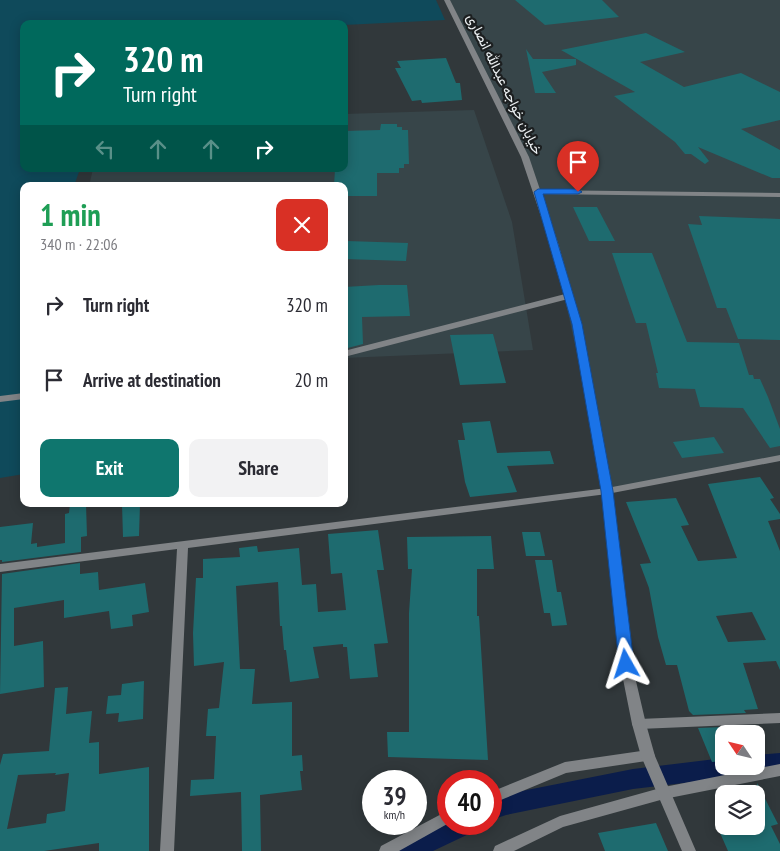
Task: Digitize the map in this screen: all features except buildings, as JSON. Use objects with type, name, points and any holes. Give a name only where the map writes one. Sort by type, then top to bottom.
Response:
[{"type":"street","name":"خیابان خواجه عبدالله انصاری","points":[[448,0],[525,157],[538,192],[577,324],[607,491],[626,664],[648,756],[689,851]]},
{"type":"street","points":[[538,192],[780,196]]},
{"type":"street","points":[[348,353],[569,296]]},
{"type":"street","points":[[0,399],[20,396]]},
{"type":"street","points":[[0,568],[607,491],[780,458]]},
{"type":"street","points":[[167,851],[183,544]]},
{"type":"street","points":[[639,724],[780,718]]},
{"type":"street","points":[[502,794],[565,768],[648,756]]},
{"type":"street","points":[[500,851],[560,822],[664,793],[780,770]]},
{"type":"street","points":[[386,851],[437,823]]},
{"type":"shaded area","points":[[0,0],[436,0],[445,20],[348,25],[348,20],[20,20],[20,172],[79,172],[75,182],[20,182],[20,475],[0,478]]},
{"type":"shaded area","points":[[447,0],[780,0],[780,461],[607,491],[547,217],[525,157]]},
{"type":"shaded area","points":[[474,110],[512,222],[533,350],[348,358],[348,182],[90,182],[92,172],[348,172],[348,114]]},
{"type":"waterway","points":[[765,764],[780,763]]},
{"type":"waterway","points":[[502,805],[633,779],[715,769]]},
{"type":"waterway","points":[[408,851],[441,835]]},
{"type":"route","points":[[578,192],[538,192],[577,324],[607,491],[626,664]]}]
